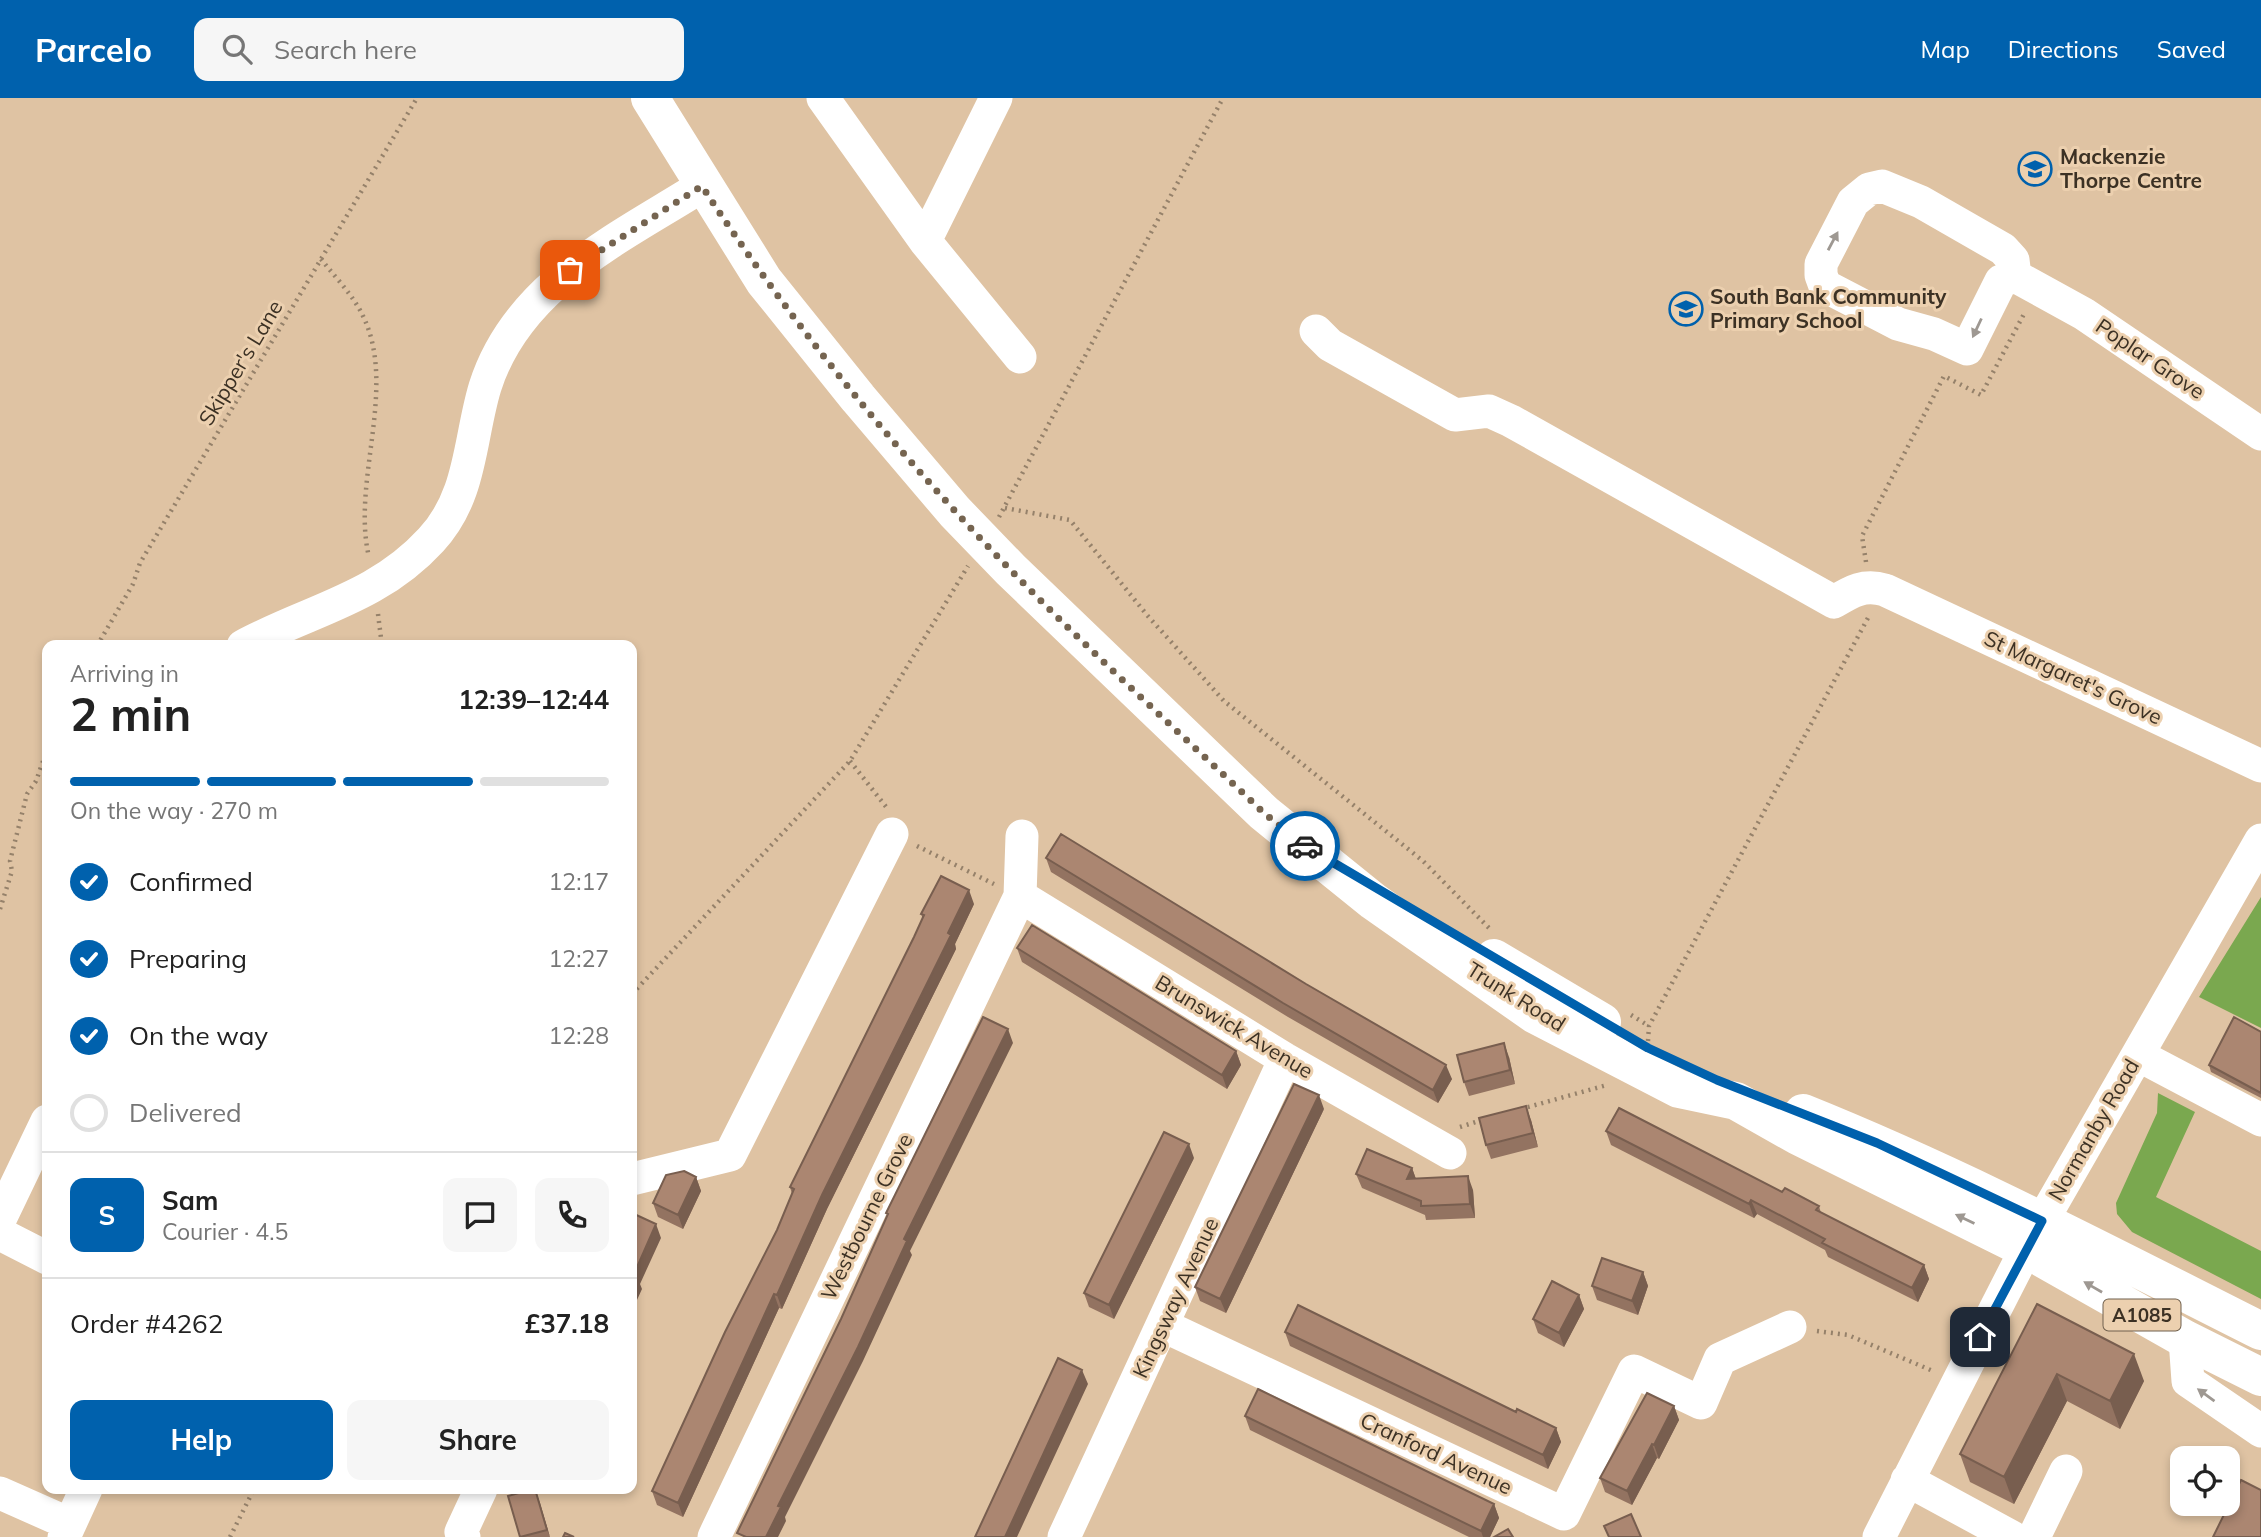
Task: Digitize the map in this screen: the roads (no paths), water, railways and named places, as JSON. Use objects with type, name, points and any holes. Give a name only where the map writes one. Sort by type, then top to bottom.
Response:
[{"type":"main road","name":"Trunk Road","points":[[650,98],[702,186],[764,281],[858,398],[955,512],[1011,570],[1264,813],[1373,901],[1534,1014],[1643,1046],[1679,1089],[1736,1101],[1798,1136],[2034,1235],[2185,1339],[2261,1377]]},
{"type":"main road","name":"A1085","points":[[2034,1235],[2217,1309],[2261,1331]]},
{"type":"street","points":[[823,98],[925,241],[1020,357]]},
{"type":"street","points":[[925,241],[996,98]]},
{"type":"street","points":[[256,640],[374,587],[414,558],[449,515],[463,489],[485,389],[509,331],[530,306],[570,270],[702,186]]},
{"type":"street","points":[[1882,186],[1895,188],[2003,249],[2027,281],[2001,281],[1967,349],[1934,334],[1898,324],[1825,286],[1821,264],[1853,202],[1869,189],[1882,186]]},
{"type":"street","name":"Poplar Grove","points":[[2027,281],[2261,434]]},
{"type":"street","name":"St Margaret's Grove","points":[[1316,331],[1330,345],[1455,415],[1489,411],[1511,421],[1834,602],[1854,590],[1877,588],[2261,766]]},
{"type":"street","points":[[637,1178],[730,1155],[892,834]]},
{"type":"street","points":[[1020,897],[1022,836]]},
{"type":"street","name":"Normanby Road","points":[[1879,1537],[2034,1235],[2261,840]]},
{"type":"street","name":"Brunswick Avenue","points":[[1020,897],[1285,1059],[1450,1153]]},
{"type":"street","name":"Westbourne Grove","points":[[714,1537],[1020,897]]},
{"type":"street","points":[[2138,1055],[2261,1119]]},
{"type":"street","name":"Kingsway Avenue","points":[[1064,1537],[1164,1326],[1285,1059]]},
{"type":"street","points":[[0,1219],[13,1164],[42,1127]]},
{"type":"street","points":[[0,1234],[42,1255]]},
{"type":"street","points":[[2217,1309],[2261,1342]]},
{"type":"street","name":"Cranford Avenue","points":[[1164,1326],[1568,1525],[1634,1371],[1701,1403],[1720,1359],[1790,1328]]},
{"type":"street","points":[[2185,1339],[2188,1381],[2261,1431]]},
{"type":"street","points":[[2034,1537],[2066,1471]]},
{"type":"street","points":[[1908,1480],[1964,1526],[2012,1537]]},
{"type":"street","points":[[0,1493],[67,1530],[84,1494]]},
{"type":"street","points":[[464,1537],[461,1532],[479,1494]]},
{"type":"place","name":"Mackenzie Thorpe Centre","points":[[2035,169]]},
{"type":"place","name":"South Bank Community Primary School","points":[[1686,309]]}]
